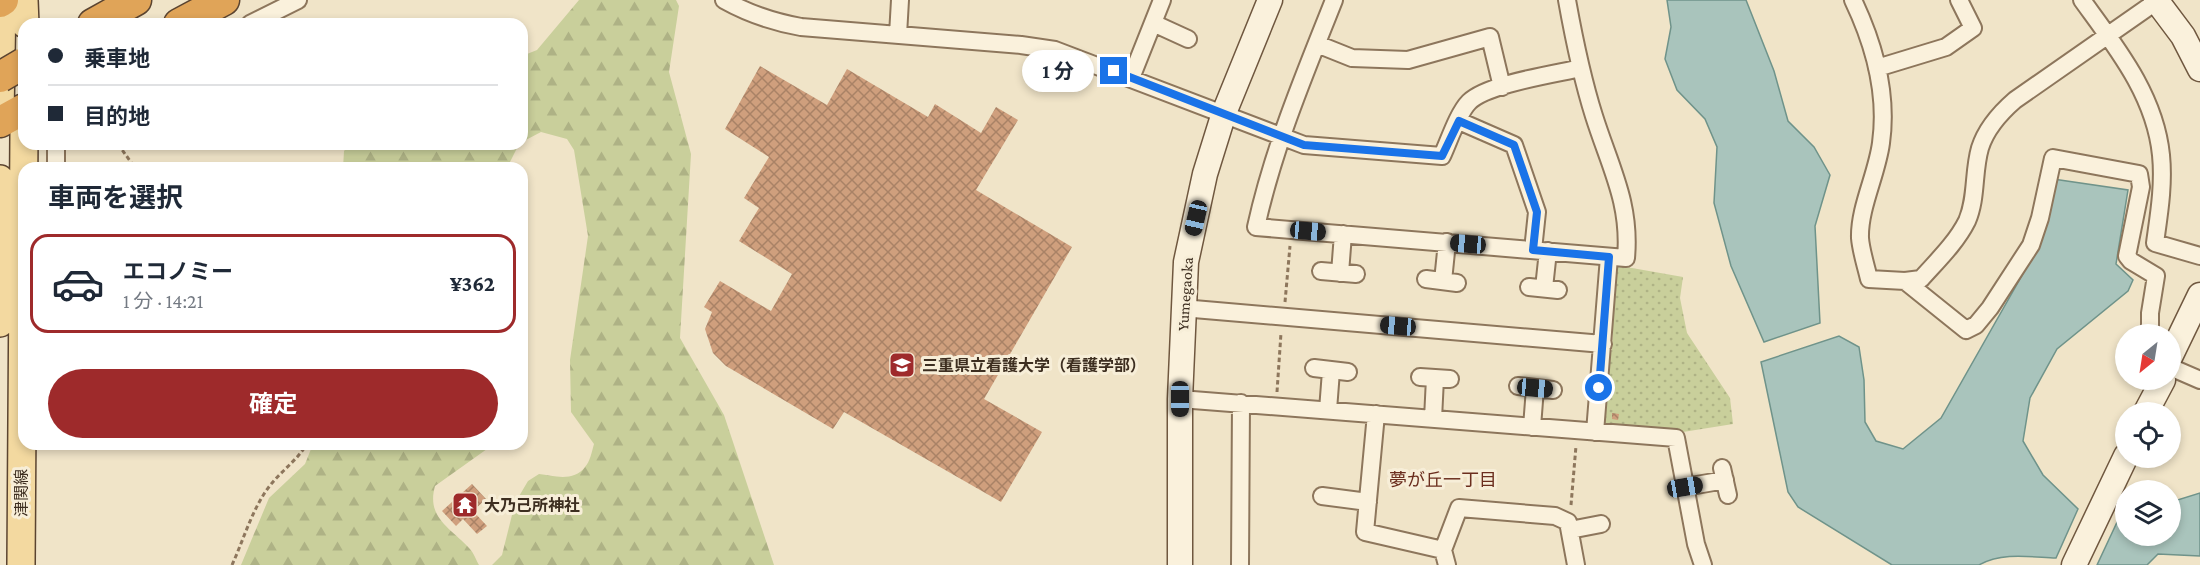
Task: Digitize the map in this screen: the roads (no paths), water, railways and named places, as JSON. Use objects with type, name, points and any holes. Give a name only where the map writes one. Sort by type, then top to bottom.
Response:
[{"type":"highway","points":[[103,18],[136,0]]},
{"type":"highway","points":[[190,18],[224,0]]},
{"type":"highway","points":[[0,77],[18,66]]},
{"type":"highway","points":[[0,122],[18,112]]},
{"type":"main road","points":[[24,0],[24,18]]},
{"type":"main road","points":[[0,116],[2,1]]},
{"type":"main road","points":[[0,178],[0,322]]},
{"type":"main road","name":"津関線","points":[[21,565],[22,450]]},
{"type":"street","points":[[262,18],[298,0]]},
{"type":"street","points":[[724,0],[748,13],[785,24],[1055,50],[1304,145],[1442,156],[1468,103],[1479,94],[1581,68]]},
{"type":"street","points":[[898,35],[900,0]]},
{"type":"street","points":[[1131,78],[1162,0]]},
{"type":"street","name":"Yumegaoka","points":[[1180,565],[1180,399],[1182,308],[1186,262],[1205,174],[1224,113],[1270,0]]},
{"type":"street","points":[[1334,0],[1280,135],[1256,227],[1626,258],[1628,235],[1624,205],[1594,115],[1581,68],[1567,0]]},
{"type":"street","points":[[1853,0],[1866,28],[1877,68],[1883,105],[1881,141],[1876,170],[1862,221],[1860,239],[1869,279],[1905,281],[1921,279],[1957,237],[1967,221],[1971,209],[1980,147],[1995,119],[2015,100],[2157,0],[2183,36],[2200,69]]},
{"type":"street","points":[[1877,68],[1946,47],[1972,28],[1959,0]]},
{"type":"street","points":[[2082,0],[2133,73],[2155,120],[2161,156],[2162,199],[2155,243],[2200,256]]},
{"type":"street","points":[[1153,23],[1189,38]]},
{"type":"street","points":[[1317,44],[1352,58],[1408,60],[1490,38],[1502,87]]},
{"type":"street","points":[[1459,121],[1514,145],[1537,212],[1543,288]]},
{"type":"street","points":[[1905,281],[1966,330],[1976,325],[1990,308],[2031,245],[2040,218],[2053,158],[2139,174],[2141,187],[2127,256],[2131,261],[2156,276],[2150,324]]},
{"type":"street","points":[[1321,271],[1348,274],[1343,234]]},
{"type":"street","points":[[1442,281],[1447,243]]},
{"type":"street","points":[[1595,432],[1609,257]]},
{"type":"street","points":[[2181,335],[2200,296]]},
{"type":"street","points":[[1182,308],[1603,344]]},
{"type":"street","points":[[1314,368],[1340,371],[1328,410]]},
{"type":"street","points":[[2181,372],[2200,380]]},
{"type":"street","points":[[1433,419],[1435,378]]},
{"type":"street","points":[[1532,427],[1527,387],[1553,390]]},
{"type":"street","points":[[1180,399],[1676,438],[1702,565]]},
{"type":"street","points":[[1240,565],[1241,403]]},
{"type":"street","points":[[1376,414],[1365,532],[1445,557],[1459,508],[1555,516],[1567,525],[1602,524]]},
{"type":"street","points":[[2074,565],[2120,468]]},
{"type":"street","points":[[1685,487],[1725,481]]},
{"type":"street","points":[[1322,497],[1368,502]]},
{"type":"street","points":[[1567,525],[1576,565]]},
{"type":"water","points":[[1667,0],[1746,0],[1774,71],[1788,121],[1814,147],[1830,175],[1815,226],[1820,323],[1764,342],[1731,266],[1714,203],[1717,147],[1705,119],[1677,90],[1665,59],[1671,27]]},
{"type":"water","points":[[2053,179],[2128,190],[2116,264],[2133,280],[2128,291],[2057,349],[2030,398],[2023,441],[2043,475],[2078,509],[2056,558],[2007,557],[1979,565],[1892,565],[1798,507],[1788,492],[1761,362],[1839,336],[1859,347],[1864,380],[1865,422],[1876,441],[1903,449],[1941,418],[2041,242]]},
{"type":"water","points":[[2200,493],[2200,556],[2158,554],[2147,565],[2097,565],[2115,527],[2115,546],[2181,546],[2181,499]]},
{"type":"place","name":"三重県立看護大学（看護学部）","points":[[902,365]]},
{"type":"place","name":"大乃己所神社","points":[[465,505]]},
{"type":"district","name":"夢が丘一丁目","points":[[1443,480]]}]
